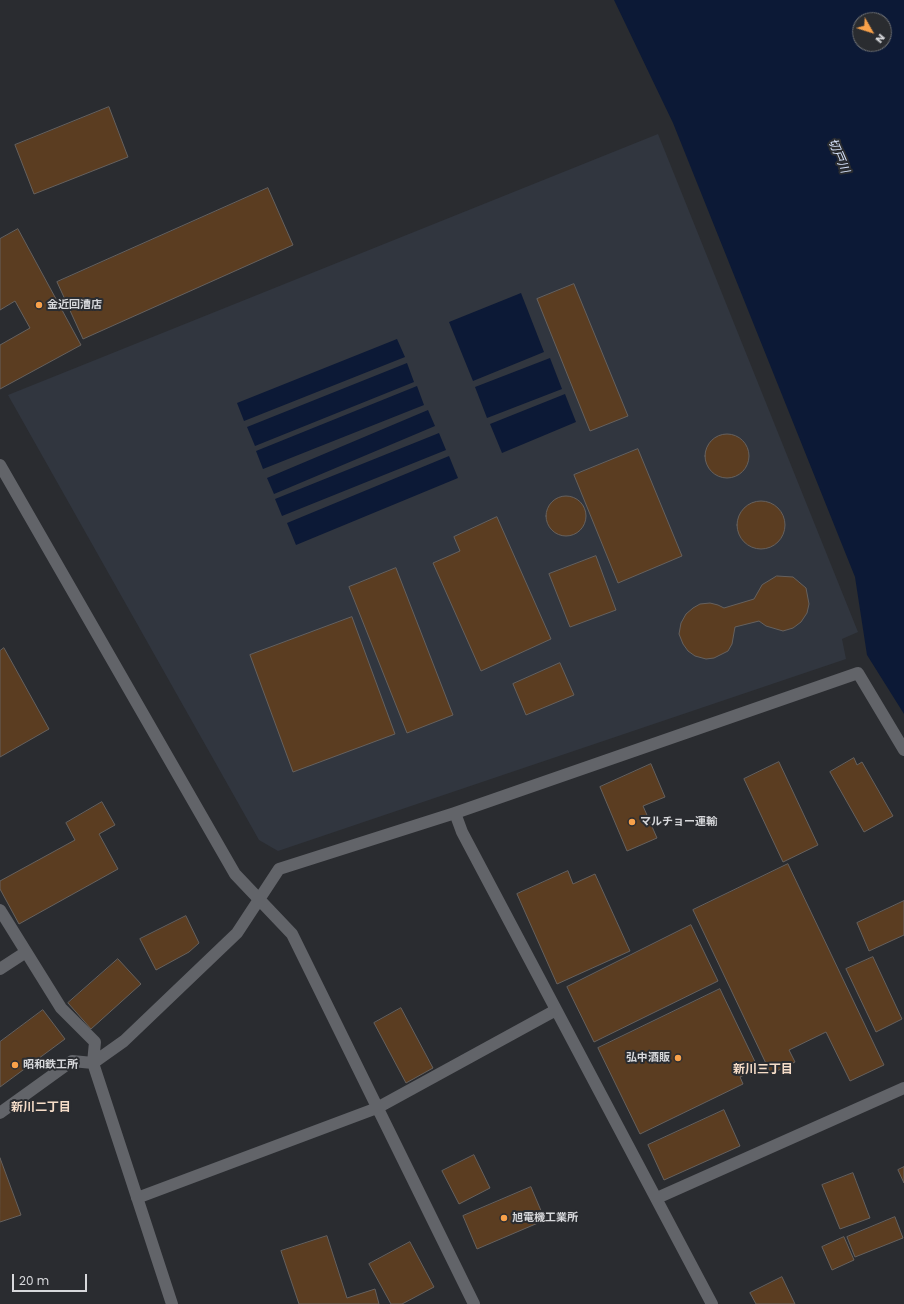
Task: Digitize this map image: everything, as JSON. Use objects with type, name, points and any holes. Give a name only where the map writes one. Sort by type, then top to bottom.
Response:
[{"type":"street","points":[[0,465],[235,874],[292,934],[474,1304]]},
{"type":"street","points":[[0,1113],[72,1061],[93,1063],[124,1041],[237,933],[280,869],[455,813],[858,673],[904,750]]},
{"type":"street","points":[[455,813],[462,832],[712,1304]]},
{"type":"street","points":[[0,910],[61,1008],[96,1042],[93,1063],[172,1304]]},
{"type":"street","points":[[0,969],[26,952]]},
{"type":"street","points":[[137,1198],[377,1108],[556,1010]]},
{"type":"street","points":[[657,1198],[904,1088]]},
{"type":"shaded area","points":[[658,134],[858,632],[842,639],[846,659],[278,851],[259,840],[8,395]]},
{"type":"water","name":"切戸川","points":[[614,0],[904,0],[904,714],[867,655],[855,577],[673,123]]},
{"type":"water","points":[[521,293],[544,352],[473,381],[449,322]]},
{"type":"water","points":[[397,339],[405,357],[244,421],[237,403]]},
{"type":"water","points":[[550,358],[562,389],[487,418],[475,387]]},
{"type":"water","points":[[407,363],[414,382],[255,446],[247,427]]},
{"type":"water","points":[[417,386],[424,405],[263,469],[256,451]]},
{"type":"water","points":[[565,394],[576,422],[502,453],[490,424]]},
{"type":"water","points":[[428,410],[435,426],[274,494],[267,478]]},
{"type":"water","points":[[439,433],[446,450],[282,516],[275,499]]},
{"type":"water","points":[[449,456],[458,478],[296,545],[287,523]]},
{"type":"building","points":[[109,107],[128,157],[34,194],[15,145]]},
{"type":"building","points":[[268,188],[293,245],[83,339],[57,282]]},
{"type":"building","name":"金近回漕店","points":[[18,229],[81,345],[0,389],[0,345],[30,328],[15,301],[0,310],[0,239]]},
{"type":"building","points":[[574,284],[628,416],[590,431],[537,299]]},
{"type":"building","points":[[727,434],[739,438],[745,444],[749,456],[745,468],[739,474],[727,478],[715,474],[709,468],[705,456],[709,444],[715,438]]},
{"type":"building","points":[[638,449],[682,556],[618,583],[574,475]]},
{"type":"building","points":[[570,496],[577,499],[583,505],[586,516],[585,524],[577,533],[570,536],[562,536],[555,533],[547,524],[546,512],[549,505],[558,497]]},
{"type":"building","points":[[761,501],[770,503],[778,508],[783,516],[785,525],[783,534],[778,542],[770,547],[761,549],[752,547],[744,542],[739,534],[737,525],[739,516],[744,508],[752,503]]},
{"type":"building","points":[[497,517],[551,639],[481,671],[433,563],[460,551],[454,537]]},
{"type":"building","points":[[596,556],[616,610],[570,627],[549,574]]},
{"type":"building","points":[[396,568],[453,715],[407,733],[349,587]]},
{"type":"building","points":[[777,576],[793,577],[806,588],[809,604],[807,613],[801,622],[793,628],[783,631],[766,626],[759,621],[735,627],[732,644],[728,651],[714,658],[706,659],[695,656],[688,651],[679,634],[681,623],[686,614],[693,608],[700,604],[710,603],[724,608],[754,599],[762,585]]},
{"type":"building","points":[[352,617],[395,734],[293,772],[250,655]]},
{"type":"building","points":[[4,648],[49,729],[0,757],[0,651]]},
{"type":"building","points":[[560,663],[574,695],[526,715],[513,684]]},
{"type":"building","points":[[854,758],[857,765],[862,762],[893,816],[864,832],[830,772]]},
{"type":"building","points":[[779,762],[818,845],[783,862],[744,779]]},
{"type":"building","name":"マルチョー運輸","points":[[651,764],[665,797],[643,806],[657,838],[627,851],[600,787]]},
{"type":"building","points":[[102,802],[115,825],[99,834],[118,869],[19,924],[0,889],[0,881],[75,840],[66,823]]},
{"type":"building","points":[[788,864],[884,1065],[850,1081],[826,1032],[789,1050],[795,1062],[771,1074],[693,910]]},
{"type":"building","points":[[568,871],[573,884],[595,874],[630,951],[557,984],[517,894]]},
{"type":"building","points":[[904,901],[904,935],[869,951],[857,923]]},
{"type":"building","points":[[186,916],[199,943],[189,952],[156,970],[140,939]]},
{"type":"building","points":[[691,925],[718,981],[594,1042],[567,987]]},
{"type":"building","points":[[873,957],[902,1019],[876,1032],[846,969]]},
{"type":"building","points":[[118,959],[141,984],[91,1029],[68,1003]]},
{"type":"building","name":"弘中酒販","points":[[720,989],[758,1068],[740,1077],[743,1084],[640,1134],[598,1048]]},
{"type":"building","points":[[401,1008],[433,1068],[406,1083],[374,1023]]},
{"type":"building","name":"昭和鉄工所","points":[[43,1010],[65,1039],[0,1087],[0,1042]]},
{"type":"building","points":[[724,1110],[740,1146],[664,1180],[648,1145]]},
{"type":"building","points":[[474,1155],[490,1188],[459,1204],[442,1171]]},
{"type":"building","points":[[0,1158],[21,1215],[0,1222]]},
{"type":"building","points":[[904,1167],[904,1183],[898,1170]]},
{"type":"building","points":[[853,1173],[870,1218],[840,1229],[822,1185]]},
{"type":"building","name":"旭電機工業所","points":[[531,1187],[545,1220],[477,1249],[463,1216]]},
{"type":"building","points":[[895,1217],[903,1238],[855,1257],[847,1237]]},
{"type":"building","points":[[327,1236],[347,1298],[375,1289],[379,1304],[299,1304],[281,1251]]},
{"type":"building","points":[[844,1237],[854,1260],[832,1270],[822,1247]]},
{"type":"building","points":[[410,1242],[434,1287],[402,1304],[391,1304],[369,1264]]},
{"type":"building","points":[[782,1277],[795,1304],[756,1304],[750,1293]]},
{"type":"place","name":"金近回漕店","points":[[39,305]]},
{"type":"place","name":"マルチョー運輸","points":[[632,822]]},
{"type":"place","name":"弘中酒販","points":[[678,1058]]},
{"type":"place","name":"昭和鉄工所","points":[[15,1065]]},
{"type":"place","name":"旭電機工業所","points":[[504,1218]]},
{"type":"district","name":"新川三丁目","points":[[763,1070]]},
{"type":"district","name":"新川二丁目","points":[[41,1108]]}]
